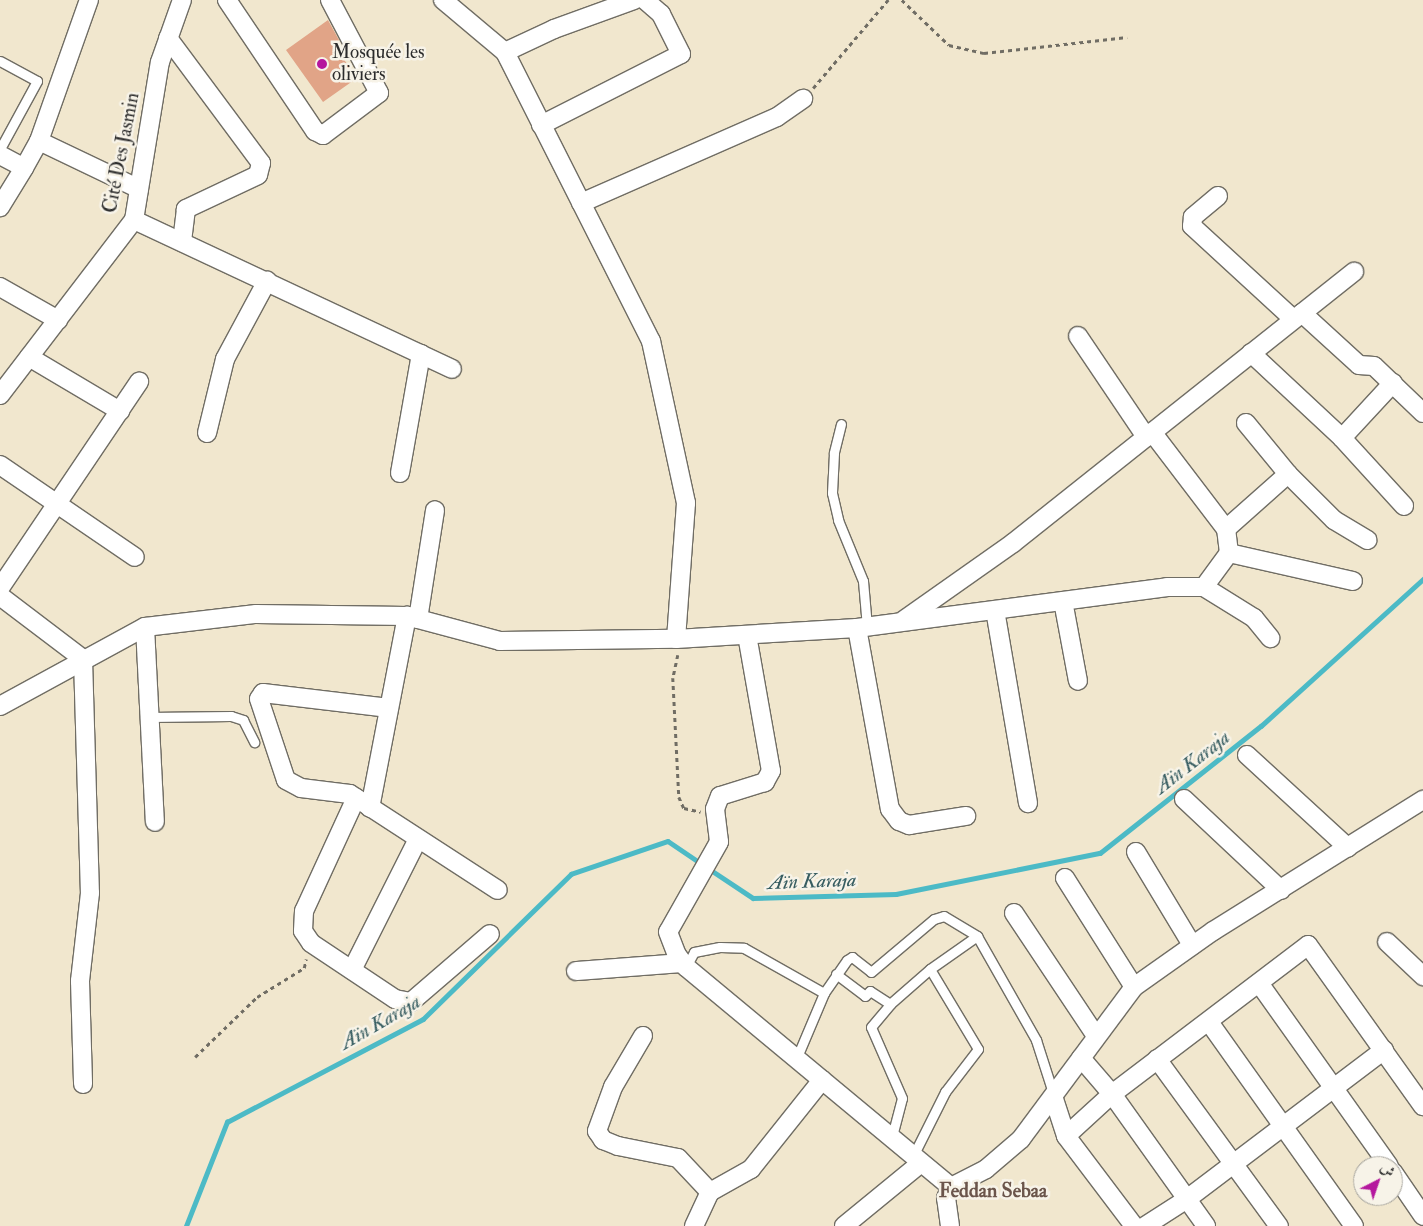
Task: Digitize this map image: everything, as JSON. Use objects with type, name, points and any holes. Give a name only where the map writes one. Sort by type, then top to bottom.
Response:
[{"type":"street","points":[[0,207],[39,141],[89,0]]},
{"type":"street","name":"Cité Des Jasmin","points":[[0,395],[134,220],[160,62],[182,0]]},
{"type":"street","points":[[227,0],[315,131],[324,135],[379,93],[330,0]]},
{"type":"street","points":[[443,0],[505,52],[651,341],[686,503],[679,639]]},
{"type":"street","points":[[505,52],[554,29],[634,0]]},
{"type":"street","points":[[541,125],[681,54],[662,14],[645,0]]},
{"type":"street","points":[[168,38],[261,163],[258,175],[186,209],[182,242]]},
{"type":"street","points":[[581,203],[777,117],[803,99]]},
{"type":"street","points":[[39,141],[139,189]]},
{"type":"street","points":[[0,154],[24,168]]},
{"type":"street","points":[[1218,196],[1193,217],[1192,226],[1297,316],[1359,365],[1374,366],[1423,413]]},
{"type":"street","points":[[134,220],[452,369]]},
{"type":"street","points":[[900,623],[1013,544],[1354,272]]},
{"type":"street","points":[[207,433],[225,359],[268,282]]},
{"type":"street","points":[[0,287],[58,320]]},
{"type":"street","points":[[1078,336],[1149,435],[1226,529],[1230,553],[1204,587]]},
{"type":"street","points":[[1251,353],[1342,438],[1404,506]]},
{"type":"street","points":[[400,473],[421,354]]},
{"type":"street","points":[[29,357],[120,411]]},
{"type":"street","points":[[0,588],[139,382]]},
{"type":"street","points":[[1342,438],[1393,383]]},
{"type":"street","points":[[1246,422],[1288,474],[1334,520],[1367,540]]},
{"type":"street","points":[[0,465],[59,503],[134,558]]},
{"type":"street","points":[[1226,529],[1288,474]]},
{"type":"street","points":[[435,510],[412,617],[363,803],[304,911],[303,931],[311,943],[395,999],[411,1002],[490,934]]},
{"type":"street","points":[[1230,553],[1353,581]]},
{"type":"street","points":[[0,706],[83,659],[145,627],[256,614],[412,617],[500,641],[679,639],[862,628],[1168,587],[1204,587],[1254,618],[1270,638]]},
{"type":"street","points":[[0,596],[83,659]]},
{"type":"street","points":[[1063,601],[1078,681]]},
{"type":"street","points":[[995,610],[1028,803]]},
{"type":"street","points":[[145,627],[155,822]]},
{"type":"street","points":[[862,628],[890,809],[899,821],[909,825],[966,816]]},
{"type":"street","points":[[747,635],[771,771],[765,782],[720,796],[716,816],[717,848],[668,932],[684,965],[797,1057],[891,1140],[950,1187]]},
{"type":"street","points":[[82,1084],[80,981],[90,893],[83,659]]},
{"type":"street","points":[[389,708],[263,693],[259,699],[286,780],[301,788],[350,794],[498,890]]},
{"type":"street","points":[[1247,755],[1348,848]]},
{"type":"street","points":[[1184,799],[1281,890]]},
{"type":"street","points":[[950,1226],[946,1198],[950,1187],[986,1169],[1004,1155],[1054,1099],[1096,1036],[1134,987],[1192,945],[1423,800]]},
{"type":"street","points":[[352,970],[418,839]]},
{"type":"street","points":[[1136,852],[1192,945]]},
{"type":"street","points":[[1065,878],[1134,987]]},
{"type":"street","points":[[1014,914],[1096,1036]]},
{"type":"street","points":[[1387,942],[1423,976]]},
{"type":"street","points":[[1066,1136],[1112,1094],[1308,945],[1423,1106]]},
{"type":"street","points":[[576,971],[684,965]]},
{"type":"street","points":[[1259,983],[1382,1156]]},
{"type":"street","points":[[1209,1022],[1354,1226]]},
{"type":"street","points":[[643,1036],[612,1087],[597,1131],[603,1140],[618,1146],[678,1158],[710,1192]]},
{"type":"street","points":[[1145,1226],[1187,1200],[1334,1086],[1384,1050]]},
{"type":"street","points":[[1081,1058],[1112,1094],[1206,1226]]},
{"type":"street","points":[[1157,1060],[1279,1226]]},
{"type":"street","points":[[694,1226],[710,1192],[751,1169],[822,1080]]},
{"type":"street","points":[[1054,1099],[1066,1136],[1134,1226]]},
{"type":"street","points":[[844,1226],[917,1160]]},
{"type":"street","points":[[1403,1187],[1423,1217],[1414,1226]]},
{"type":"lane","points":[[0,61],[37,81],[0,149]]},
{"type":"lane","points":[[841,424],[834,453],[832,493],[838,520],[863,581],[862,628]]},
{"type":"lane","points":[[150,717],[231,716],[243,720],[254,742]]},
{"type":"lane","points":[[797,1057],[824,993],[836,974],[852,957],[871,972],[934,919],[944,916],[977,936],[1036,1040],[1054,1099]]},
{"type":"lane","points":[[891,1140],[902,1098],[871,1027],[890,1004],[930,969],[977,936]]},
{"type":"lane","points":[[684,965],[694,952],[720,947],[744,948],[824,993]]},
{"type":"lane","points":[[917,1160],[945,1092],[978,1049],[930,969]]},
{"type":"lane","points":[[836,974],[865,996],[870,991],[890,1004]]},
{"type":"path","points":[[803,99],[888,0]]},
{"type":"path","points":[[902,0],[949,45],[984,53],[1127,37]]},
{"type":"path","points":[[679,639],[673,678],[679,797],[684,808],[716,816]]},
{"type":"path","points":[[195,1057],[257,997],[304,968],[311,943]]},
{"type":"building","name":"Mosquée les oliviers","points":[[328,20],[339,40],[333,44],[357,78],[323,102],[286,50]]},
{"type":"waterway","name":"Aïn Karaja","points":[[708,868],[753,898],[896,894],[1100,853],[1261,726],[1423,579]]},
{"type":"waterway","name":"Aïn Karaja","points":[[186,1226],[227,1122],[423,1019],[571,874],[668,841],[702,864]]},
{"type":"place","name":"Mosquée les oliviers","points":[[322,64]]},
{"type":"district","name":"Feddan Sebaa","points":[[993,1190]]}]
